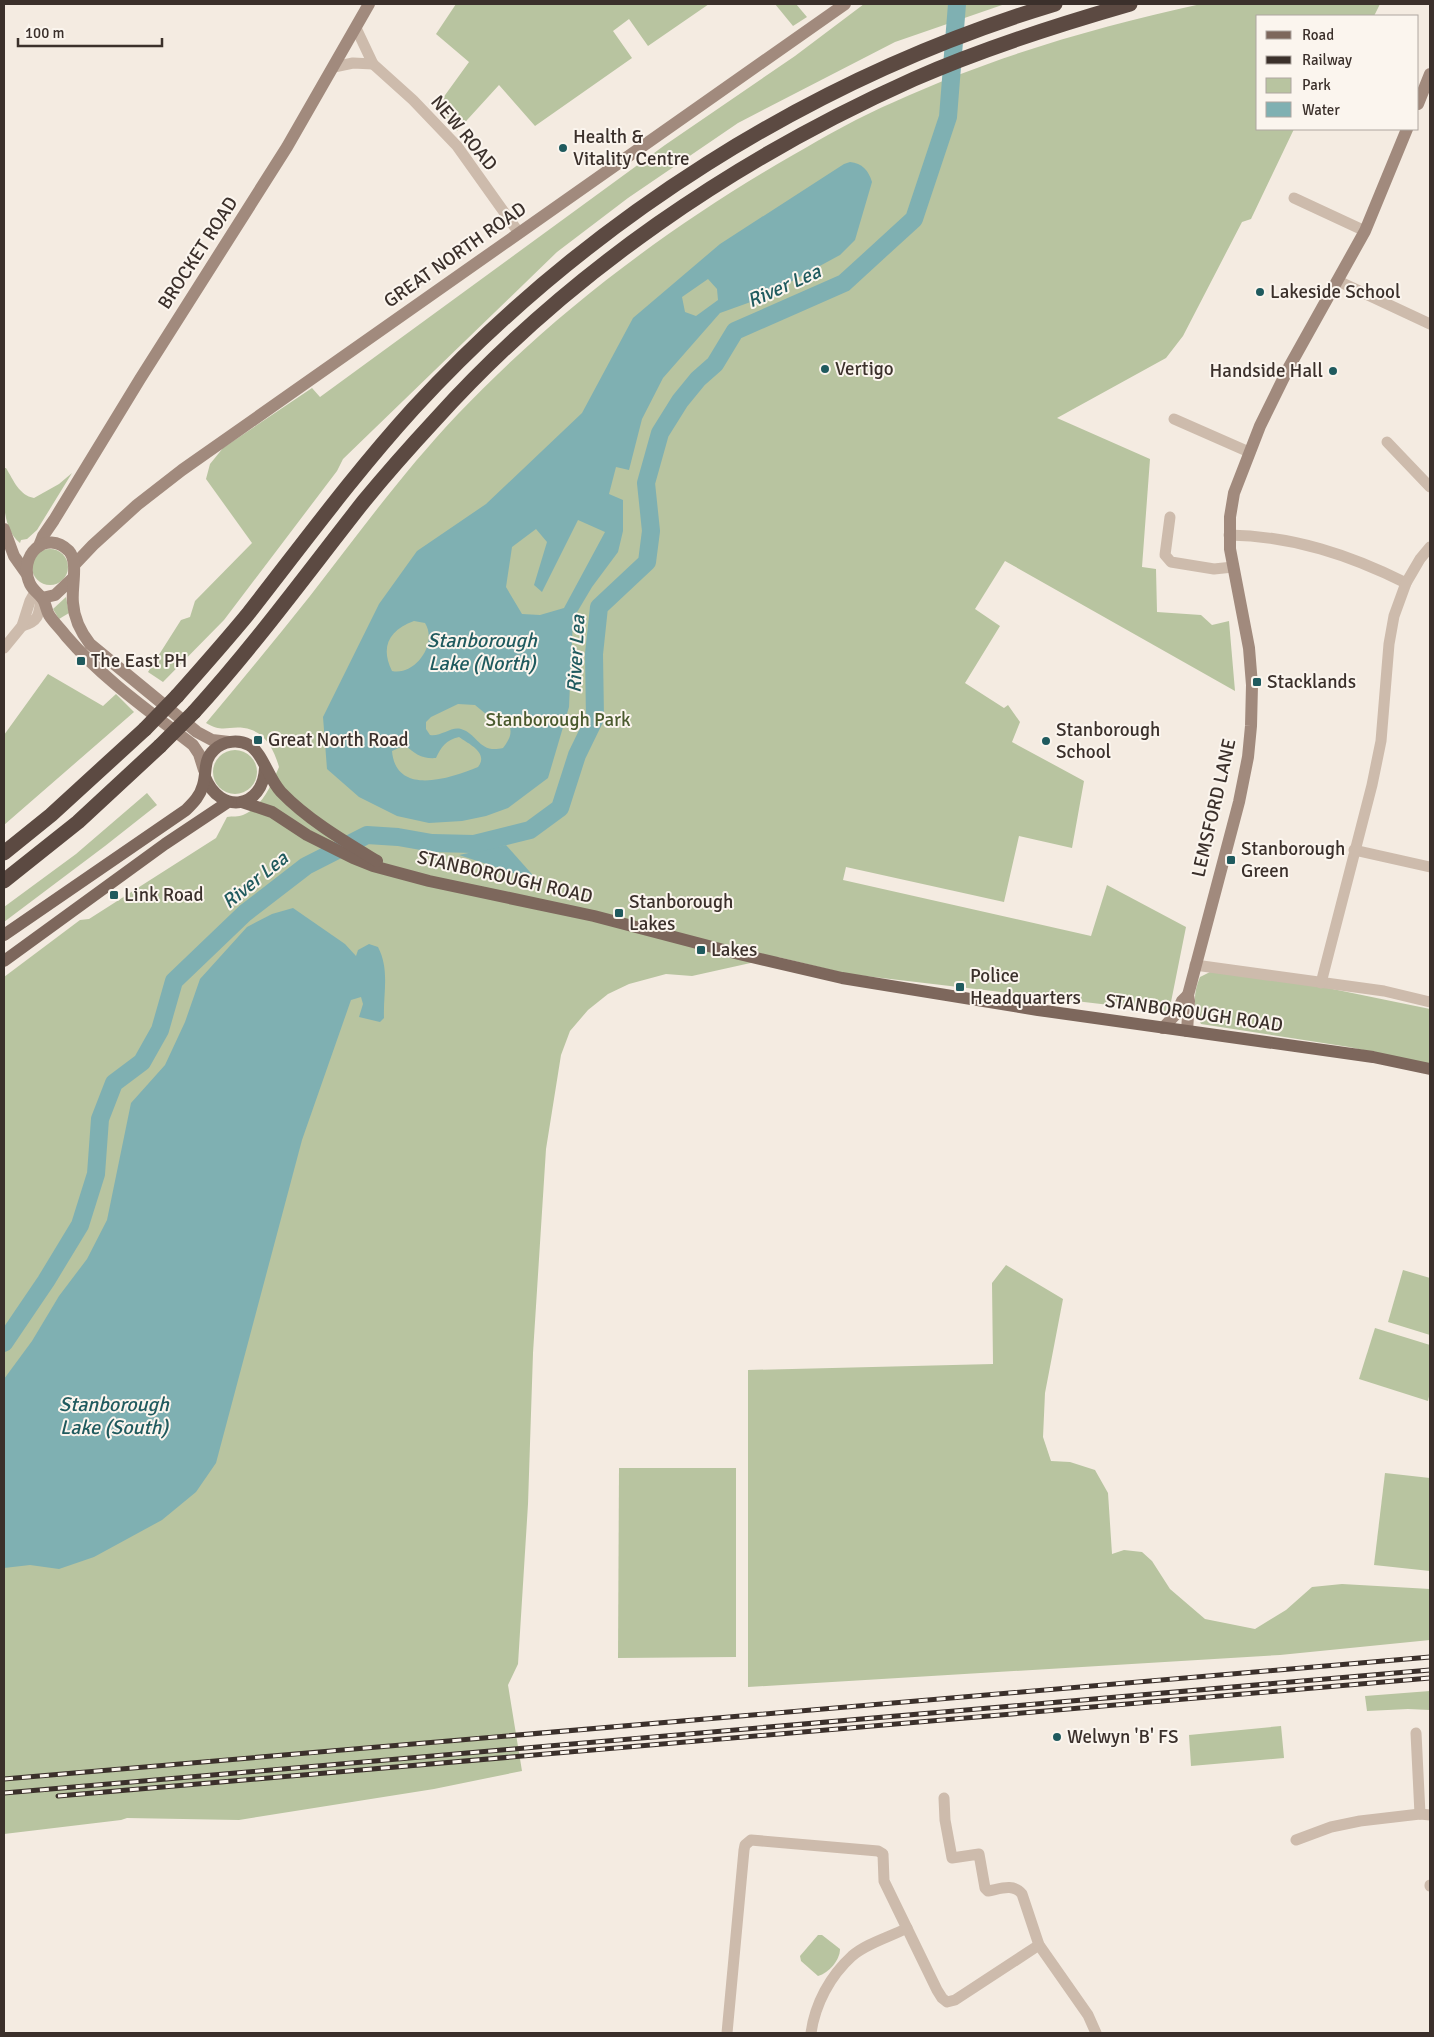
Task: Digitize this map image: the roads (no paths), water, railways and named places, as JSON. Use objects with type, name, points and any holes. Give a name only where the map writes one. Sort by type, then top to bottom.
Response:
[{"type":"highway","points":[[4,853],[65,802],[145,729],[177,696],[248,614],[380,447],[446,375],[505,317],[605,234],[696,170],[797,111],[918,53],[975,31],[1055,4]]},
{"type":"highway","points":[[4,881],[78,822],[194,712],[232,671],[366,498],[438,417],[490,363],[542,314],[600,267],[712,187],[838,116],[924,75],[982,52],[1130,4]]},
{"type":"main road","name":"BROCKET ROAD","points":[[36,548],[140,379],[240,224],[334,67],[369,4]]},
{"type":"main road","name":"GREAT NORTH ROAD","points":[[75,564],[137,505],[182,470],[845,4]]},
{"type":"main road","points":[[1419,102],[1430,74]]},
{"type":"main road","name":"LEMSFORD LANE","points":[[1187,1031],[1188,995],[1239,802],[1248,757],[1251,726],[1252,685],[1250,648],[1232,567],[1229,535],[1234,492],[1260,426],[1288,369],[1365,231],[1407,130]]},
{"type":"main road","points":[[54,520],[54,529],[63,547],[71,554],[75,564],[72,594],[75,618],[82,634],[90,644],[197,732],[212,740],[244,743],[251,746],[262,757],[265,768],[278,788],[292,802],[358,855]]},
{"type":"main road","points":[[4,529],[14,556],[26,573],[48,614],[88,659],[193,745],[199,754],[209,788],[217,797],[228,802],[248,800],[259,791],[264,779],[265,768]]},
{"type":"main road","points":[[10,542],[20,548],[36,548],[49,543],[63,547],[93,545]]},
{"type":"main road","points":[[26,573],[29,557],[36,548]]},
{"type":"main road","points":[[39,596],[55,595],[73,578]]},
{"type":"main road","points":[[4,936],[186,810],[199,796],[209,755],[214,749],[229,742]]},
{"type":"main road","points":[[4,961],[165,844],[228,802]]},
{"type":"main road","points":[[242,802],[272,812],[307,836],[358,855]]},
{"type":"main road","name":"STANBOROUGH ROAD","points":[[358,855],[397,872],[586,915],[842,978],[1038,1010],[1364,1056],[1430,1069]]},
{"type":"main road","name":"LEMSFORD LANE","points":[[1163,1028],[1176,1014],[1182,1001],[1188,995]]},
{"type":"street","name":"NEW ROAD","points":[[356,28],[373,64],[413,100],[457,146],[519,233]]},
{"type":"street","points":[[334,67],[353,63],[373,64]]},
{"type":"street","points":[[1294,198],[1365,231]]},
{"type":"street","points":[[1338,281],[1430,324]]},
{"type":"street","points":[[1174,419],[1249,452]]},
{"type":"street","points":[[1387,442],[1430,487]]},
{"type":"street","points":[[1170,517],[1164,555],[1170,562],[1214,569],[1232,567]]},
{"type":"street","points":[[1229,535],[1253,535],[1290,540],[1337,552],[1370,565],[1406,583]]},
{"type":"street","points":[[1321,983],[1372,785],[1381,741],[1389,644],[1394,616],[1406,583],[1420,559],[1430,547]]},
{"type":"street","points":[[4,648],[22,626],[32,622],[40,613],[39,596]]},
{"type":"street","points":[[1354,850],[1430,868]]},
{"type":"street","points":[[1195,965],[1384,991],[1430,1002]]},
{"type":"street","points":[[1296,1840],[1330,1827],[1360,1821],[1425,1815],[1416,1733]]},
{"type":"street","points":[[944,1798],[944,1820],[952,1858],[979,1854],[985,1888],[988,1890],[1013,1887],[1018,1889],[1022,1894],[1039,1945],[1088,2015],[1096,2033]]},
{"type":"street","points":[[727,2033],[744,1850],[748,1842],[766,1840],[878,1851],[883,1854],[884,1881],[936,1990],[948,2002],[955,2000],[1039,1945]]},
{"type":"street","points":[[811,2033],[816,2008],[823,1992],[852,1956],[907,1928]]},
{"type":"water","name":"Stanborough Lake (North)","points":[[850,162],[861,166],[867,171],[872,182],[855,240],[840,255],[759,299],[720,313],[663,378],[642,419],[629,470],[616,467],[609,494],[623,500],[623,531],[618,552],[592,587],[573,619],[569,707],[548,778],[508,808],[486,816],[462,821],[429,823],[397,816],[359,797],[327,769],[323,717],[379,604],[417,551],[486,504],[582,413],[633,318],[720,244],[844,164]],"holes":[[[708,279],[717,289],[718,300],[696,316],[685,312],[682,297]],[[578,520],[605,532],[564,608],[540,615],[522,614],[506,587],[512,547],[536,529],[547,542],[534,585],[542,592]],[[414,621],[425,623],[429,640],[422,657],[416,664],[409,669],[392,671],[388,662],[387,647],[393,634]],[[458,704],[475,705],[492,719],[510,727],[510,736],[503,748],[495,749],[484,746],[467,731],[457,728],[430,735],[426,729],[426,722],[431,717]],[[459,737],[476,749],[481,757],[478,767],[454,776],[426,780],[414,779],[403,774],[396,765],[392,751],[405,745],[419,755],[427,758],[436,758],[442,747]]]},
{"type":"water","points":[[506,845],[538,881],[459,855]]},
{"type":"water","name":"Stanborough Lake (South)","points":[[293,908],[345,944],[356,956],[358,950],[369,944],[378,947],[382,956],[385,973],[384,1018],[380,1022],[359,1017],[363,1004],[361,997],[351,1000],[302,1140],[216,1463],[196,1492],[162,1520],[94,1557],[59,1569],[30,1565],[4,1568],[4,1379],[32,1341],[59,1296],[87,1259],[107,1220],[131,1103],[165,1065],[185,1022],[200,979],[247,927],[272,914]]},
{"type":"waterway","name":"River Lea","points":[[4,1343],[46,1281],[80,1225],[96,1174],[100,1119],[114,1083],[142,1062],[160,1030],[174,981],[245,913],[306,866],[367,835],[398,837],[432,843],[474,844],[530,830],[560,808],[577,755],[595,718],[594,654],[599,607],[647,562],[651,531],[646,483],[660,433],[680,401],[698,379],[715,364],[735,331],[844,283],[914,219],[948,117],[957,4]]},
{"type":"railway","points":[[4,1779],[1430,1657]]},
{"type":"railway","points":[[4,1793],[1430,1670]]},
{"type":"railway","points":[[58,1796],[1430,1678]]},
{"type":"place","name":"Health & Vitality Centre","points":[[563,148]]},
{"type":"place","name":"Lakeside School","points":[[1260,292]]},
{"type":"place","name":"Vertigo","points":[[825,369]]},
{"type":"place","name":"Handside Hall","points":[[1333,371]]},
{"type":"place","name":"The East PH","points":[[81,661]]},
{"type":"place","name":"Stacklands","points":[[1257,682]]},
{"type":"place","name":"Great North Road","points":[[258,740]]},
{"type":"place","name":"Stanborough School","points":[[1046,741]]},
{"type":"place","name":"Stanborough Green","points":[[1231,860]]},
{"type":"place","name":"Link Road","points":[[114,895]]},
{"type":"place","name":"Stanborough Lakes","points":[[619,913]]},
{"type":"place","name":"Lakes","points":[[701,950]]},
{"type":"place","name":"Police Headquarters","points":[[960,987]]},
{"type":"place","name":"Welwyn 'B' FS","points":[[1057,1737]]},
{"type":"park label","name":"Stanborough Park","points":[[558,720]]}]
